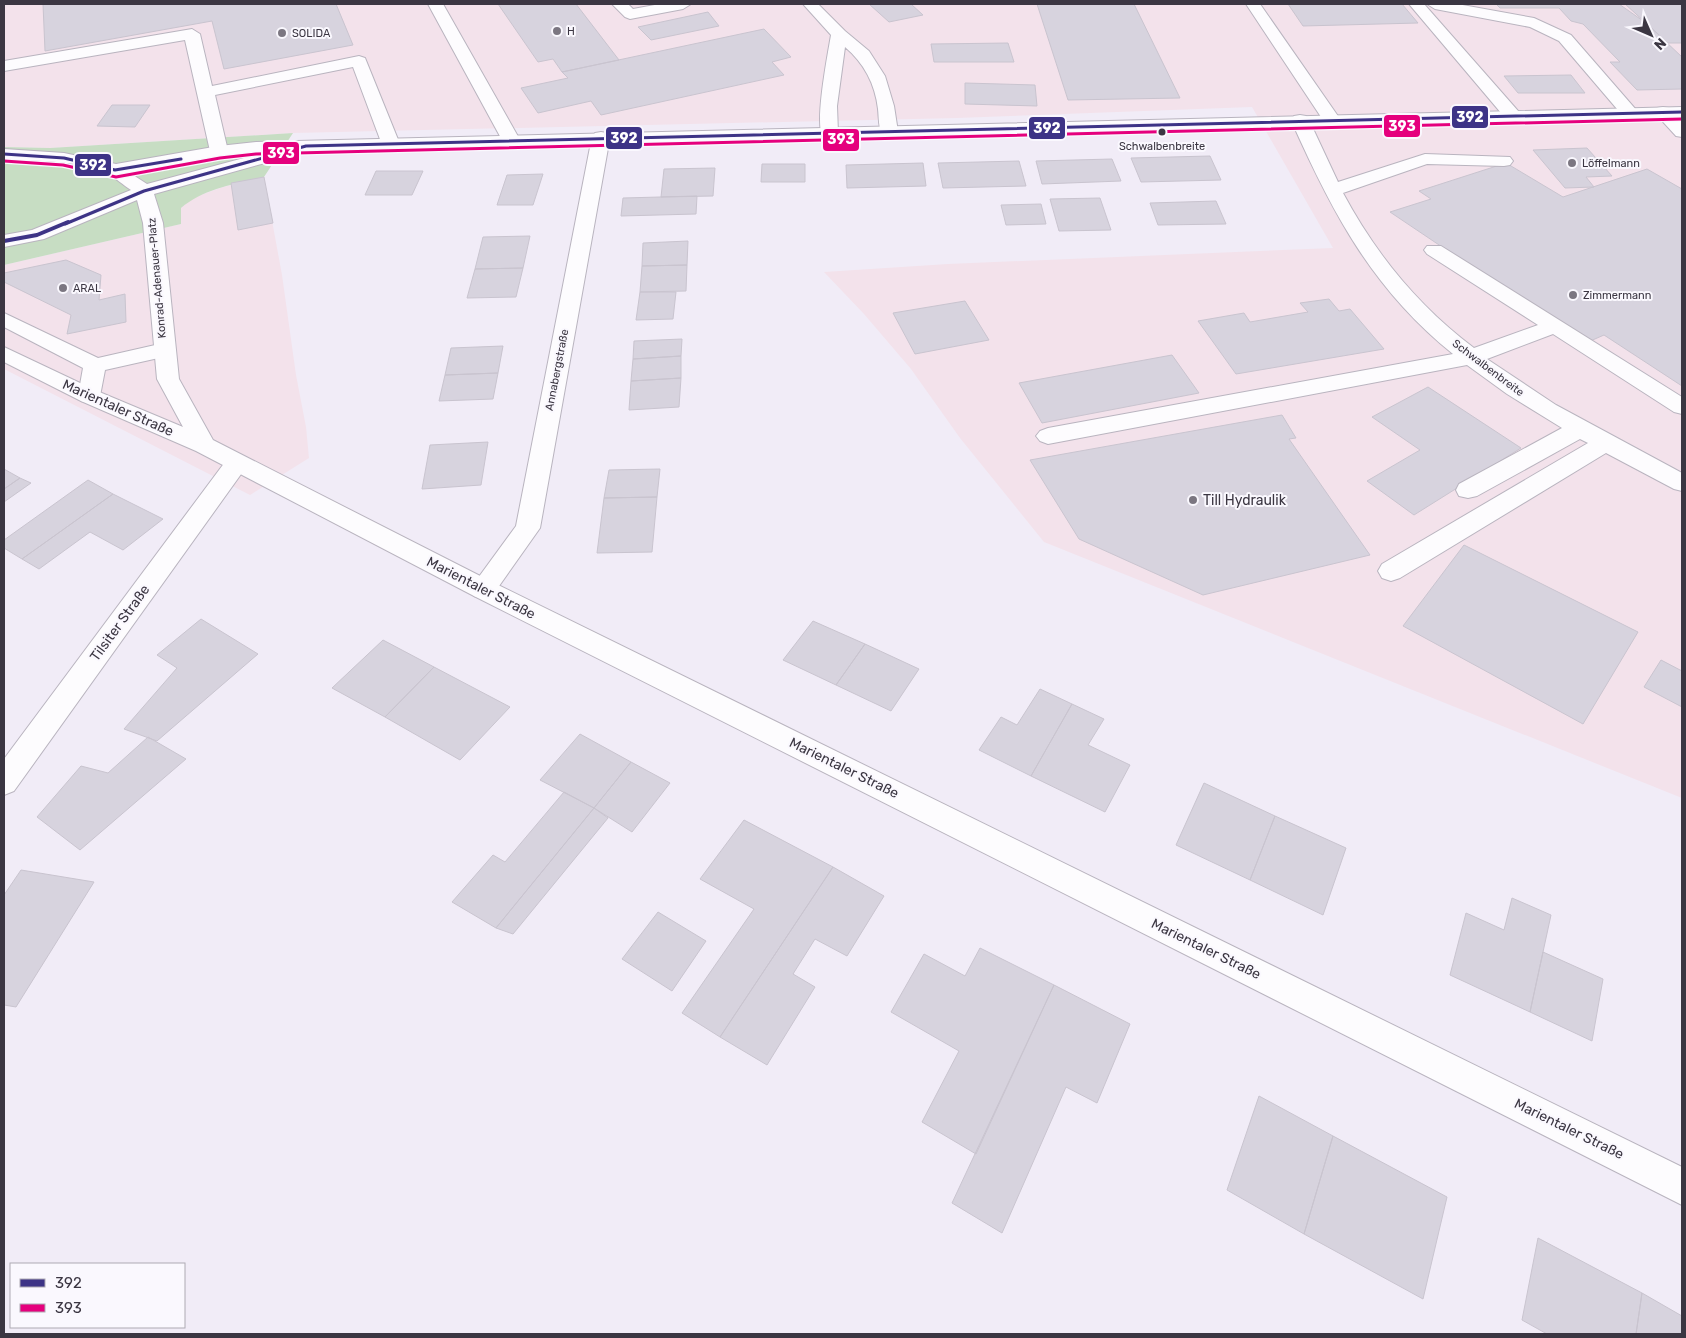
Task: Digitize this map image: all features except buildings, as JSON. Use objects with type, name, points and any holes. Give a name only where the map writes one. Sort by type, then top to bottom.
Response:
[{"type":"main road","points":[[435,4],[511,140]]},
{"type":"main road","points":[[620,4],[630,14],[683,4]]},
{"type":"main road","points":[[810,4],[839,34],[863,54],[877,76],[886,106],[889,132]]},
{"type":"main road","points":[[1253,4],[1331,119]]},
{"type":"main road","points":[[1416,4],[1513,116]]},
{"type":"main road","points":[[1435,4],[1534,23],[1565,38],[1629,112]]},
{"type":"main road","points":[[4,66],[192,34],[219,150]]},
{"type":"main road","points":[[829,133],[829,106],[839,34]]},
{"type":"main road","points":[[206,92],[360,61],[390,142]]},
{"type":"main road","points":[[1663,112],[1682,132]]},
{"type":"main road","points":[[115,170],[219,150],[390,142],[889,132],[1331,119],[1682,112]]},
{"type":"main road","name":"Schwalbenbreite","points":[[1300,120],[1333,190],[1357,234],[1389,277],[1424,317],[1471,357],[1579,429],[1682,483]]},
{"type":"main road","name":"Annabergstraße","points":[[483,589],[528,528],[601,137]]},
{"type":"main road","points":[[4,241],[37,235],[144,191],[306,146]]},
{"type":"main road","points":[[4,154],[64,158],[98,164],[115,170],[144,191]]},
{"type":"main road","points":[[1333,190],[1425,159],[1504,161]]},
{"type":"main road","name":"Konrad-Adenauer-Platz","points":[[144,191],[153,223],[168,378],[204,445]]},
{"type":"main road","points":[[1434,250],[1682,407]]},
{"type":"main road","points":[[4,319],[95,364],[164,350]]},
{"type":"main road","points":[[1048,436],[1471,357],[1553,327]]},
{"type":"main road","name":"Marientaler Straße","points":[[4,354],[89,396],[204,445],[236,464],[483,589],[1682,1186]]},
{"type":"main road","points":[[89,396],[95,364]]},
{"type":"main road","points":[[1468,490],[1579,429]]},
{"type":"main road","points":[[1392,571],[1606,443]]},
{"type":"main road","name":"Tilsiter Straße","points":[[4,782],[236,464]]},
{"type":"shaded area","points":[[4,4],[1682,4],[1682,798],[1044,542],[960,438],[911,369],[864,314],[824,272],[948,264],[1333,248],[1252,107],[957,118],[293,133],[50,148],[4,147]]},
{"type":"shaded area","points":[[264,177],[282,275],[296,375],[306,427],[309,458],[250,495],[4,369],[4,265],[181,224],[181,208],[192,198],[223,187]]},
{"type":"green space","points":[[293,133],[264,177],[210,191],[190,201],[181,208],[181,224],[4,265],[4,147],[50,148]]},
{"type":"transit line","name":"392","points":[[4,241],[37,235],[144,191],[306,146],[1682,112]]},
{"type":"transit line","name":"393","points":[[4,161],[63,165],[116,177],[220,158],[256,154],[1682,119]]},
{"type":"transit line","name":"392","points":[[4,154],[64,158],[115,170],[181,159]]},
{"type":"place","name":"H","points":[[557,31]]},
{"type":"place","name":"SOLIDA","points":[[282,33]]},
{"type":"place","name":"Schwalbenbreite","points":[[1162,132]]},
{"type":"place","name":"Löffelmann","points":[[1572,163]]},
{"type":"place","name":"ARAL","points":[[63,288]]},
{"type":"place","name":"Zimmermann","points":[[1573,295]]},
{"type":"place","name":"Till Hydraulik","points":[[1193,500]]}]
